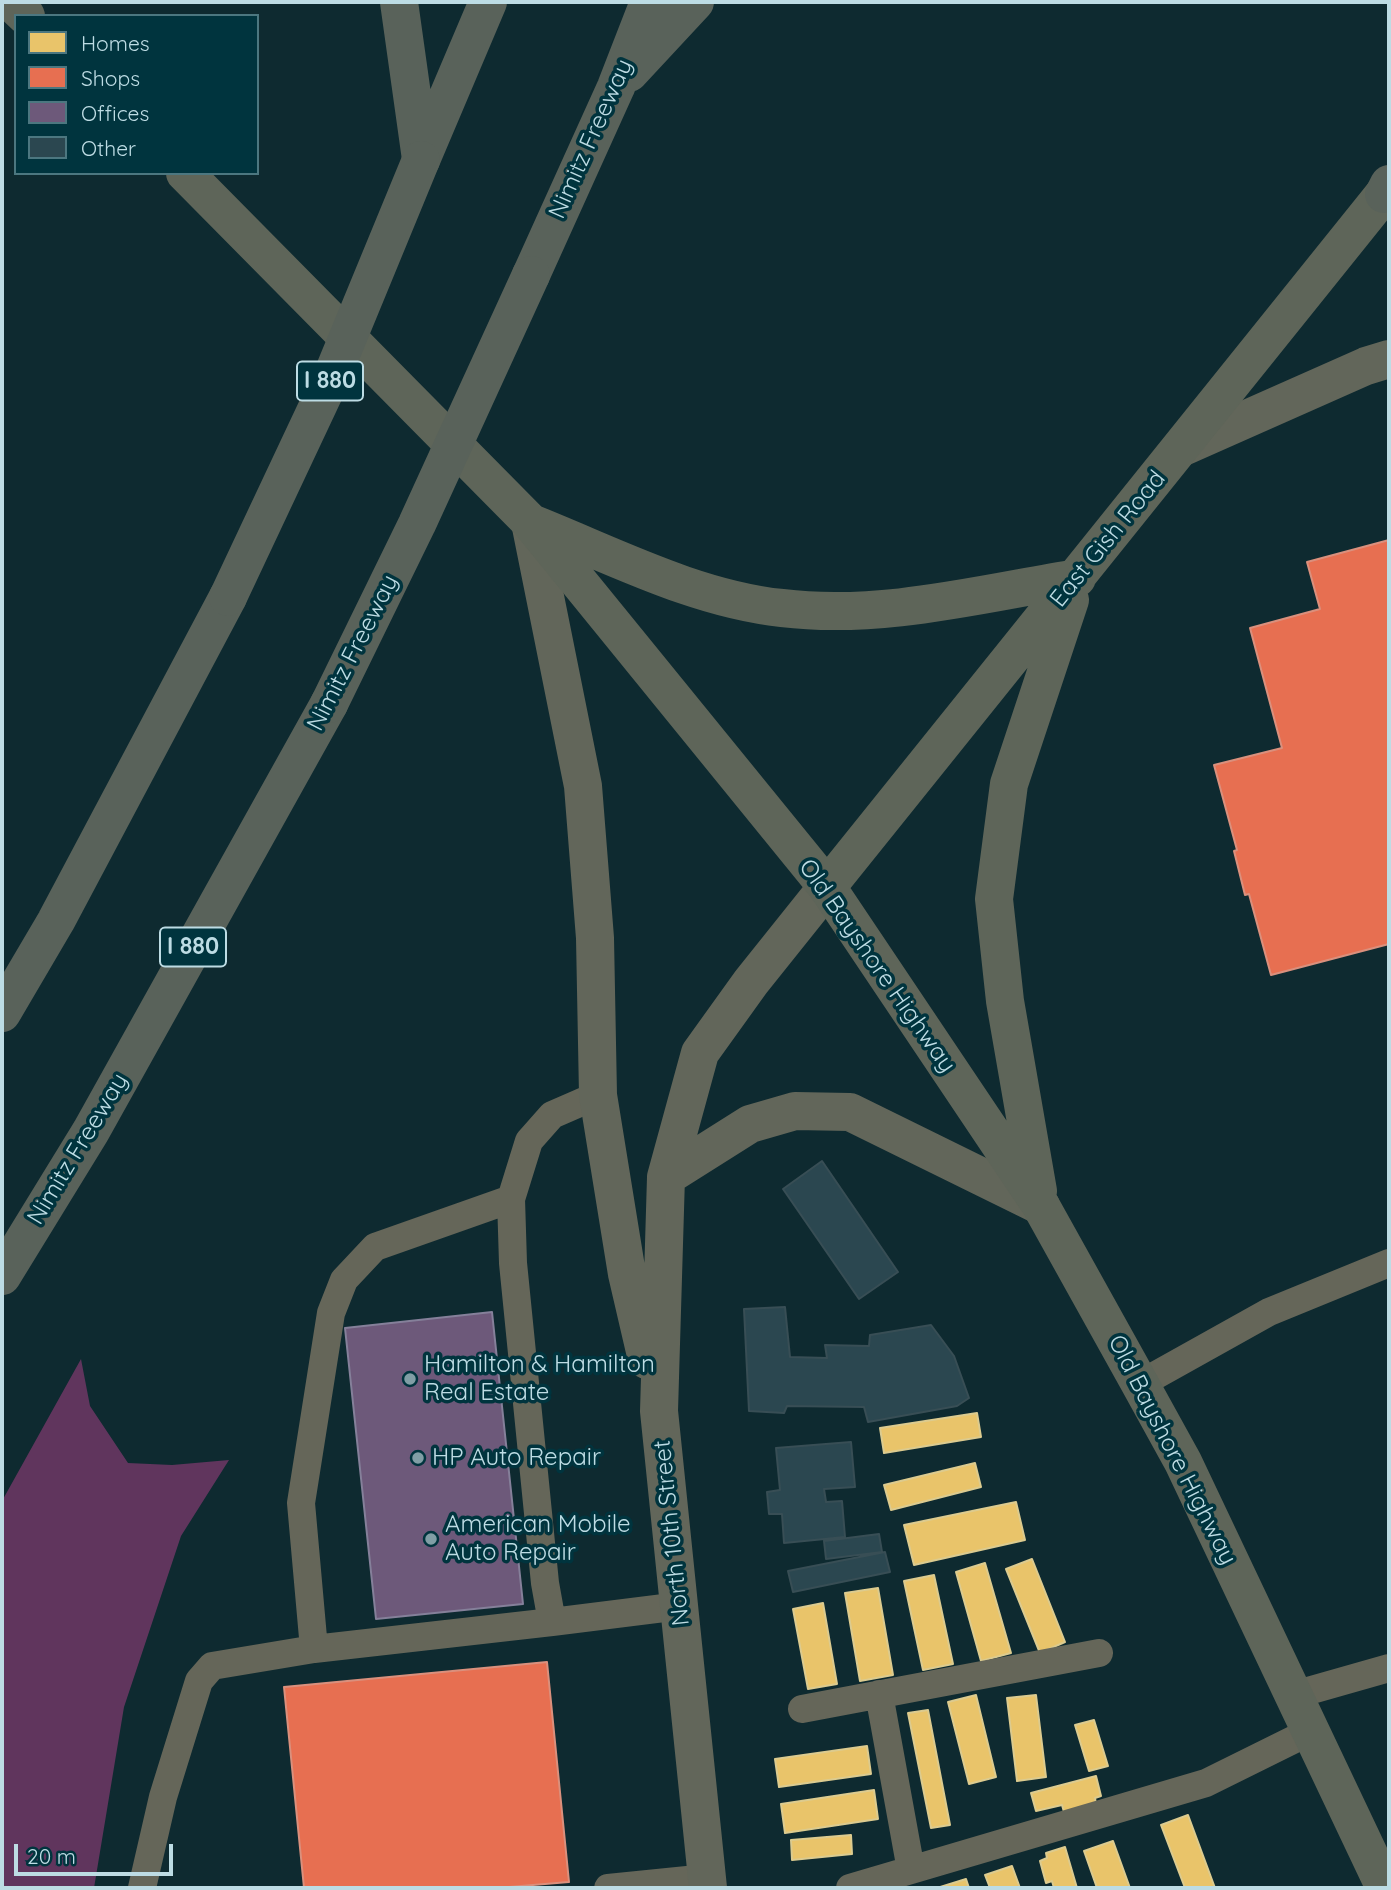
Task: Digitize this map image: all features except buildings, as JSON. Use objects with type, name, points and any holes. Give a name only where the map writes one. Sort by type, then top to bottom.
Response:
[{"type":"highway","points":[[399,2],[421,160]]},
{"type":"highway","name":"I 880","points":[[2,1013],[62,909],[228,597],[332,376],[488,2]]},
{"type":"highway","name":"Nimitz Freeway","points":[[2,1276],[90,1131],[330,704],[417,524],[531,275],[616,87],[649,2]]},
{"type":"highway","points":[[616,87],[695,2]]},
{"type":"main road","points":[[10,2],[24,14]]},
{"type":"main road","name":"Old Bayshore Highway","points":[[187,175],[530,522],[827,887],[1041,1206],[1183,1462],[1385,1888]]},
{"type":"main road","name":"East Gish Road","points":[[827,887],[1388,191]]},
{"type":"main road","points":[[1181,448],[1366,366],[1389,359]]},
{"type":"main road","points":[[530,522],[704,592],[782,608],[883,611],[1077,578],[1009,784],[994,899],[1005,1001],[1041,1206]]},
{"type":"main road","points":[[530,522],[583,786],[595,938],[598,1095],[627,1274],[659,1411]]},
{"type":"main road","name":"North 10th Street","points":[[708,1883],[659,1411],[666,1177],[700,1053],[827,887]]},
{"type":"main road","points":[[666,1177],[750,1124],[795,1111],[850,1112],[1041,1206]]},
{"type":"lane","points":[[552,1622],[513,1263],[511,1199],[529,1141],[552,1115],[598,1095]]},
{"type":"lane","points":[[314,1649],[301,1503],[331,1313],[344,1280],[375,1248],[511,1199]]},
{"type":"lane","points":[[1140,1384],[1269,1312],[1389,1264]]},
{"type":"lane","points":[[142,1888],[163,1797],[199,1681],[212,1666],[314,1649],[680,1606]]},
{"type":"lane","points":[[802,1709],[1098,1653]]},
{"type":"lane","points":[[1294,1695],[1389,1668]]},
{"type":"lane","points":[[879,1694],[911,1870]]},
{"type":"lane","points":[[850,1888],[1206,1783],[1311,1731]]},
{"type":"lane","points":[[608,1888],[708,1883]]},
{"type":"shaded area","points":[[81,1359],[90,1406],[128,1463],[172,1465],[229,1460],[181,1536],[124,1707],[94,1888],[2,1888],[2,1501]]},
{"type":"place","name":"Hamilton & Hamilton Real Estate","points":[[410,1379]]},
{"type":"place","name":"HP Auto Repair","points":[[418,1458]]},
{"type":"place","name":"American Mobile Auto Repair","points":[[431,1539]]}]
